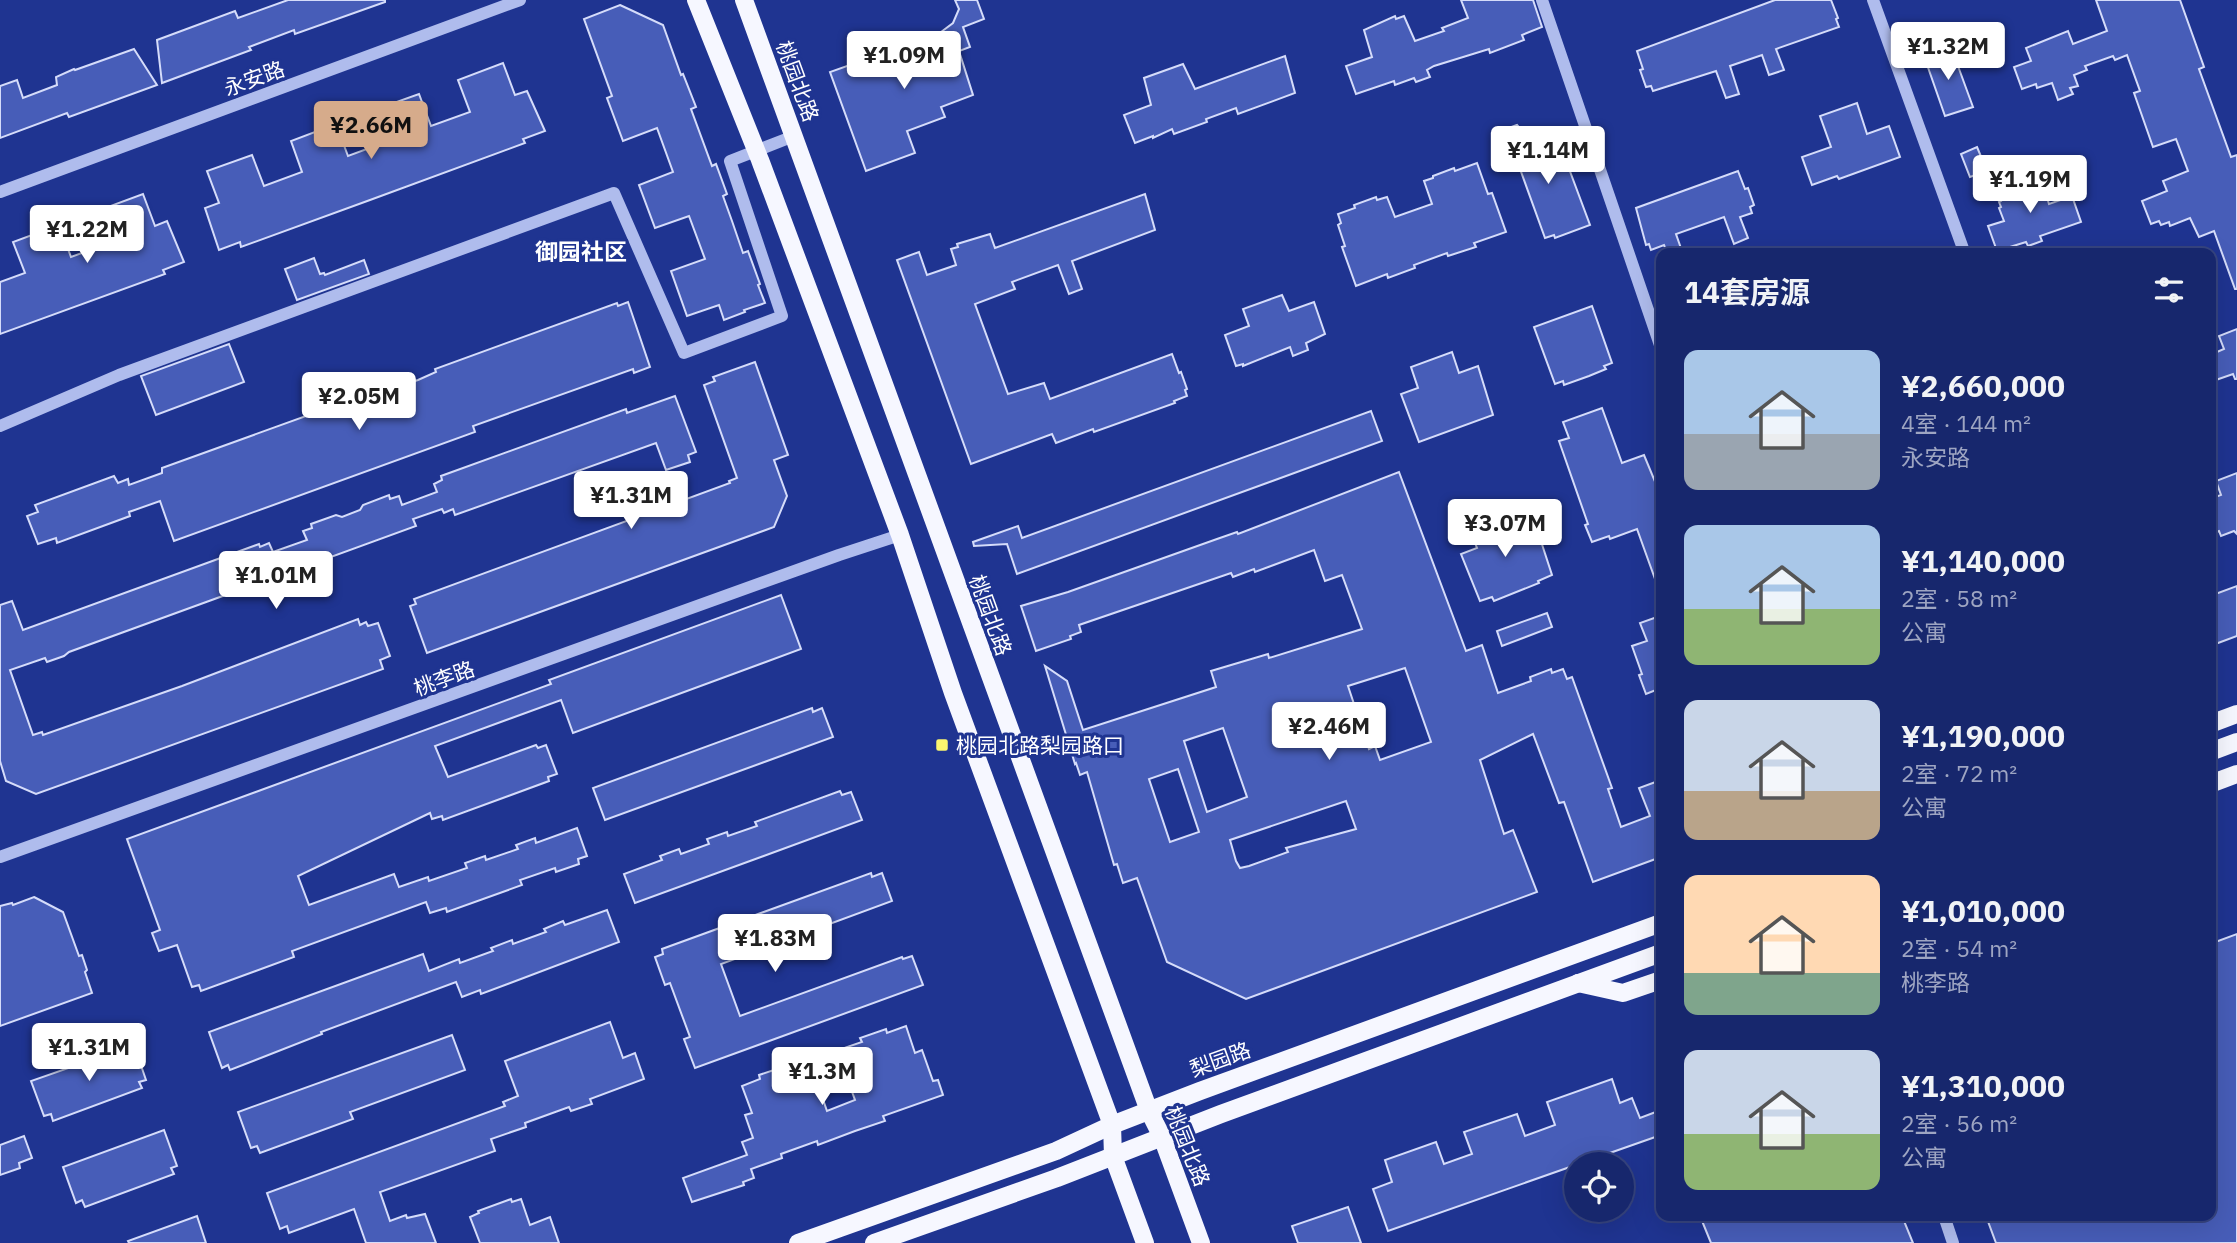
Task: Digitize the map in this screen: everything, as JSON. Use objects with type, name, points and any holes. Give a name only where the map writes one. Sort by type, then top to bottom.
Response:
[{"type":"main road","points":[[696,0],[757,152],[900,535],[953,693],[1112,1125],[1113,1156],[1145,1243]]},
{"type":"main road","name":"桃园北路","points":[[744,0],[994,690],[1149,1111],[1162,1137],[1201,1243]]},
{"type":"main road","points":[[2216,721],[2237,714]]},
{"type":"main road","points":[[2216,750],[2237,742]]},
{"type":"main road","points":[[2216,782],[2237,774]]},
{"type":"main road","name":"梨园路","points":[[797,1243],[1056,1151],[1149,1111],[1656,925]]},
{"type":"main road","points":[[874,1243],[1656,955]]},
{"type":"main road","points":[[1578,983],[1623,993],[1656,982]]},
{"type":"street","name":"永安路","points":[[0,191],[520,0]]},
{"type":"street","points":[[1542,0],[1656,333]]},
{"type":"street","points":[[1873,0],[1963,248]]},
{"type":"street","points":[[0,426],[119,375],[614,193],[684,354],[782,316],[730,161],[794,136]]},
{"type":"street","name":"桃李路","points":[[0,857],[900,535]]},
{"type":"street","points":[[1946,1221],[1953,1243]]},
{"type":"building","points":[[288,0],[385,2],[295,34],[294,30],[249,47],[251,50],[162,83],[157,40],[235,11],[238,18]]},
{"type":"building","points":[[955,0],[977,0],[984,19],[963,27],[970,47],[959,51],[973,95],[941,107],[945,117],[907,131],[915,153],[866,171],[830,72],[920,40],[931,71],[941,32],[953,23],[959,9]]},
{"type":"building","points":[[1461,0],[1533,0],[1542,27],[1522,35],[1524,40],[1490,53],[1489,49],[1434,66],[1427,70],[1430,77],[1416,82],[1414,78],[1395,85],[1394,81],[1356,94],[1346,66],[1372,57],[1364,30],[1395,16],[1396,19],[1404,16],[1415,41],[1444,31],[1442,28],[1468,18]]},
{"type":"building","points":[[1775,0],[1831,0],[1839,27],[1776,49],[1784,70],[1769,75],[1762,55],[1730,66],[1739,94],[1726,98],[1716,71],[1653,91],[1651,86],[1646,87],[1637,51]]},
{"type":"building","points":[[2096,0],[2180,0],[2204,67],[2199,69],[2231,157],[2237,155],[2237,289],[2214,231],[2199,237],[2190,218],[2170,226],[2169,222],[2151,224],[2142,201],[2167,191],[2163,181],[2188,171],[2176,139],[2153,147],[2134,93],[2140,91],[2127,55],[2115,60],[2113,56],[2085,66],[2087,70],[2074,75],[2078,86],[2070,88],[2073,94],[2058,100],[2052,83],[2037,88],[2036,84],[2022,89],[2014,67],[2031,61],[2026,48],[2068,31],[2073,44],[2107,31]]},
{"type":"building","points":[[620,5],[663,25],[696,107],[691,109],[712,166],[716,164],[727,194],[723,196],[743,253],[748,251],[760,284],[758,285],[765,303],[724,320],[719,305],[687,316],[671,271],[705,259],[689,216],[655,228],[639,185],[673,172],[657,128],[623,141],[607,98],[612,96],[584,19]]},
{"type":"building","points":[[1951,47],[1973,107],[1945,116],[1924,56]]},
{"type":"building","points":[[134,49],[157,85],[69,117],[67,113],[0,138],[0,86],[17,80],[23,98],[57,85],[56,77],[74,69]]},
{"type":"building","points":[[1285,56],[1295,93],[1238,114],[1236,108],[1174,134],[1172,129],[1135,143],[1124,115],[1151,105],[1144,78],[1183,64],[1195,89]]},
{"type":"building","points":[[503,63],[515,95],[527,91],[545,131],[523,139],[525,143],[370,200],[241,247],[240,242],[219,250],[205,208],[219,203],[207,171],[252,155],[264,186],[302,172],[291,141],[336,124],[348,156],[386,142],[374,110],[419,94],[431,126],[470,112],[458,80]]},
{"type":"building","points":[[1857,103],[1867,134],[1889,126],[1900,157],[1839,179],[1837,176],[1812,185],[1802,157],[1831,147],[1820,116]]},
{"type":"building","points":[[1517,125],[1545,157],[1562,150],[1590,225],[1555,238],[1554,235],[1545,238],[1511,144],[1506,146],[1500,131]]},
{"type":"building","points":[[1977,147],[1987,171],[1970,177],[1961,154]]},
{"type":"building","points":[[1477,163],[1488,194],[1492,193],[1506,232],[1474,243],[1476,247],[1448,256],[1447,253],[1388,278],[1387,274],[1356,286],[1342,247],[1345,246],[1338,225],[1341,223],[1338,214],[1376,197],[1377,200],[1387,197],[1395,217],[1432,204],[1424,181],[1454,168],[1455,171]]},
{"type":"building","points":[[1738,171],[1754,205],[1750,207],[1752,213],[1740,217],[1748,238],[1734,244],[1724,217],[1676,234],[1681,248],[1665,248],[1664,245],[1651,250],[1649,244],[1646,245],[1636,208]]},
{"type":"building","points":[[2036,176],[2039,186],[2043,185],[2049,204],[2072,196],[2081,222],[2040,236],[2042,241],[2028,246],[2026,242],[2007,248],[1996,248],[1988,226],[2004,221],[1999,208],[2001,201],[1997,189]]},
{"type":"building","points":[[143,194],[155,226],[167,221],[184,262],[163,270],[165,274],[0,334],[0,282],[25,273],[13,242],[59,225],[71,257],[109,243],[97,211]]},
{"type":"building","points":[[1145,194],[1155,230],[1072,261],[1082,289],[1069,294],[1058,265],[1012,282],[1015,289],[975,304],[1008,394],[1044,383],[1050,399],[1172,354],[1179,373],[1181,372],[1187,396],[1174,401],[1175,403],[1094,432],[1093,429],[1056,443],[1052,434],[971,464],[897,260],[919,252],[927,275],[956,265],[951,249],[958,247],[957,244],[990,234],[995,248]]},
{"type":"building","points":[[314,258],[320,274],[325,275],[364,260],[369,274],[297,300],[285,269]]},
{"type":"building","points":[[1282,295],[1289,311],[1314,302],[1325,334],[1306,343],[1308,350],[1293,356],[1290,347],[1243,366],[1236,366],[1225,335],[1249,326],[1243,309]]},
{"type":"building","points":[[628,302],[650,367],[634,373],[633,369],[473,426],[475,432],[174,541],[160,501],[129,512],[130,516],[57,543],[56,538],[38,544],[27,516],[38,512],[35,505],[114,476],[118,483],[128,479],[129,485],[162,473],[162,468],[392,385],[394,388],[418,380],[436,372],[435,369],[617,303],[618,306]]},
{"type":"building","points":[[1592,306],[1612,363],[1604,366],[1606,369],[1589,376],[1564,385],[1563,381],[1555,384],[1534,327]]},
{"type":"building","points":[[2237,329],[2237,379],[2233,374],[2216,380],[2216,352],[2224,349],[2219,336]]},
{"type":"building","points":[[229,344],[244,382],[156,415],[141,376]]},
{"type":"building","points":[[1452,352],[1459,373],[1478,366],[1493,415],[1419,442],[1401,394],[1418,388],[1411,367]]},
{"type":"building","points":[[755,362],[788,455],[774,460],[787,496],[774,527],[427,653],[410,606],[416,604],[414,599],[730,483],[729,481],[737,478],[704,385],[715,381],[713,377]]},
{"type":"building","points":[[675,396],[696,452],[688,455],[690,462],[666,470],[656,443],[455,515],[453,509],[444,513],[442,509],[413,519],[416,526],[309,565],[307,557],[278,568],[280,572],[271,575],[272,578],[47,662],[45,658],[10,670],[33,735],[42,732],[43,735],[358,619],[360,625],[366,622],[368,626],[378,623],[390,656],[380,660],[383,669],[36,794],[6,781],[0,761],[0,605],[12,601],[23,630],[259,544],[260,547],[269,543],[273,552],[307,540],[303,531],[312,528],[311,524],[336,515],[342,517],[389,495],[390,499],[399,496],[402,505],[437,492],[434,484],[442,480],[441,476],[626,409],[627,413]]},
{"type":"building","points":[[1602,408],[1622,463],[1644,455],[1656,484],[1656,582],[1637,529],[1610,539],[1609,536],[1592,542],[1559,441],[1569,438],[1563,422]]},
{"type":"building","points":[[1371,411],[1382,441],[1017,574],[1007,544],[974,546],[973,542],[1018,526],[1022,538]]},
{"type":"building","points":[[1399,472],[1466,651],[1482,645],[1498,693],[1531,681],[1530,677],[1551,669],[1552,673],[1563,669],[1567,679],[1572,677],[1612,788],[1608,789],[1621,827],[1650,816],[1639,788],[1656,782],[1656,859],[1593,882],[1564,802],[1559,803],[1533,734],[1480,760],[1504,834],[1513,830],[1537,892],[1246,999],[1167,962],[1137,878],[1123,883],[1117,864],[1114,865],[1087,772],[1080,775],[1075,764],[1045,666],[1067,681],[1083,730],[1216,687],[1211,671],[1268,654],[1269,658],[1362,629],[1342,575],[1325,581],[1314,550],[1255,572],[1254,569],[1233,577],[1231,573],[1079,625],[1081,632],[1070,636],[1071,639],[1036,651],[1021,606],[1237,532],[1238,534]],"holes":[[[1405,668],[1431,742],[1380,760],[1375,746],[1369,749],[1348,686]],[[1223,728],[1247,797],[1207,812],[1184,741]],[[1178,769],[1199,832],[1170,842],[1149,779]],[[1346,801],[1356,829],[1286,848],[1288,852],[1240,868],[1230,840]]]},
{"type":"building","points":[[2237,473],[2237,534],[2234,531],[2221,536],[2219,531],[2216,532],[2216,497],[2221,495],[2216,481]]},
{"type":"building","points":[[1510,512],[1518,533],[1536,526],[1552,575],[1494,601],[1492,597],[1480,601],[1461,554],[1477,548],[1469,528]]},
{"type":"building","points":[[2237,586],[2237,636],[2216,644],[2216,594]]},
{"type":"building","points":[[781,595],[801,649],[573,733],[561,700],[435,746],[448,777],[536,745],[538,748],[546,745],[557,774],[548,777],[549,781],[443,820],[442,816],[432,819],[430,813],[298,876],[309,905],[394,874],[399,887],[428,877],[429,881],[467,868],[465,863],[485,856],[486,860],[518,849],[516,845],[535,838],[536,843],[577,828],[587,856],[578,859],[579,864],[556,872],[555,868],[520,880],[522,885],[447,912],[446,908],[430,913],[426,902],[292,951],[294,957],[201,991],[199,985],[192,987],[177,945],[159,951],[152,933],[160,930],[127,839],[551,684],[549,680]]},
{"type":"building","points":[[1547,613],[1552,627],[1502,646],[1497,631]]},
{"type":"building","points":[[1656,617],[1656,690],[1646,694],[1632,646],[1647,641],[1640,623]]},
{"type":"building","points":[[812,708],[813,712],[822,708],[833,737],[605,820],[593,788]]},
{"type":"building","points":[[840,791],[842,795],[851,792],[862,820],[635,903],[624,874],[662,860],[660,856],[679,849],[681,854],[709,844],[707,839],[727,832],[728,836],[757,826],[755,822]]},
{"type":"building","points":[[871,873],[872,877],[882,873],[892,901],[721,964],[740,1016],[902,957],[912,956],[923,985],[695,1068],[684,1039],[690,1037],[670,983],[665,985],[655,957],[663,954],[662,949]]},
{"type":"building","points":[[34,897],[63,912],[79,956],[82,955],[92,993],[0,1026],[0,906],[13,905]]},
{"type":"building","points":[[607,910],[619,942],[481,994],[480,990],[462,997],[456,982],[321,1032],[322,1034],[230,1070],[228,1065],[222,1068],[209,1032],[423,954],[429,971],[459,959],[460,963],[493,951],[491,948],[512,940],[513,944],[546,932],[544,929],[563,921],[565,925]]},
{"type":"building","points":[[2237,934],[2237,1243],[1996,1243],[1988,1221],[2216,1221],[2216,942]]},
{"type":"building","points":[[610,1022],[623,1058],[635,1053],[644,1079],[590,1099],[592,1104],[571,1111],[569,1107],[525,1123],[526,1127],[491,1139],[495,1151],[380,1192],[390,1221],[406,1215],[407,1218],[425,1214],[436,1243],[366,1243],[354,1209],[289,1233],[287,1226],[280,1229],[267,1193],[505,1106],[503,1102],[518,1096],[505,1061]]},
{"type":"building","points":[[906,1026],[915,1053],[922,1050],[933,1081],[938,1080],[943,1095],[883,1116],[885,1121],[818,1145],[817,1141],[781,1154],[782,1158],[751,1169],[754,1178],[743,1182],[744,1185],[692,1202],[683,1178],[747,1155],[742,1142],[753,1138],[745,1115],[752,1113],[742,1086],[760,1079],[759,1075],[803,1063],[813,1091],[819,1088],[827,1111],[855,1100],[847,1078],[854,1075],[844,1048],[862,1042],[860,1038],[886,1029],[887,1033]]},
{"type":"building","points":[[452,1035],[465,1070],[350,1112],[353,1119],[260,1153],[257,1146],[251,1148],[238,1112]]},
{"type":"building","points":[[134,1045],[146,1080],[139,1082],[142,1088],[53,1121],[51,1114],[44,1116],[31,1081]]},
{"type":"building","points":[[1612,1079],[1620,1103],[1632,1098],[1640,1118],[1656,1112],[1656,1137],[1613,1152],[1564,1152],[1564,1169],[1388,1231],[1373,1189],[1392,1182],[1385,1160],[1436,1142],[1444,1164],[1472,1154],[1464,1132],[1517,1114],[1525,1136],[1555,1125],[1547,1102]]},
{"type":"building","points":[[164,1130],[177,1166],[171,1168],[174,1174],[85,1207],[82,1200],[76,1203],[63,1167]]},
{"type":"building","points":[[24,1136],[32,1158],[19,1163],[20,1168],[0,1175],[0,1145]]},
{"type":"building","points":[[511,1199],[512,1202],[521,1199],[530,1225],[550,1217],[559,1243],[480,1243],[470,1217],[479,1213],[478,1211]]},
{"type":"building","points":[[1348,1207],[1361,1243],[1298,1243],[1292,1226]]},
{"type":"building","points":[[197,1216],[206,1243],[128,1241]]},
{"type":"building","points":[[1702,1221],[1904,1221],[1913,1243],[1711,1243]]},
{"type":"place","name":"桃园北路梨园路口","points":[[942,745]]},
{"type":"district","name":"御园社区","points":[[581,251]]}]
